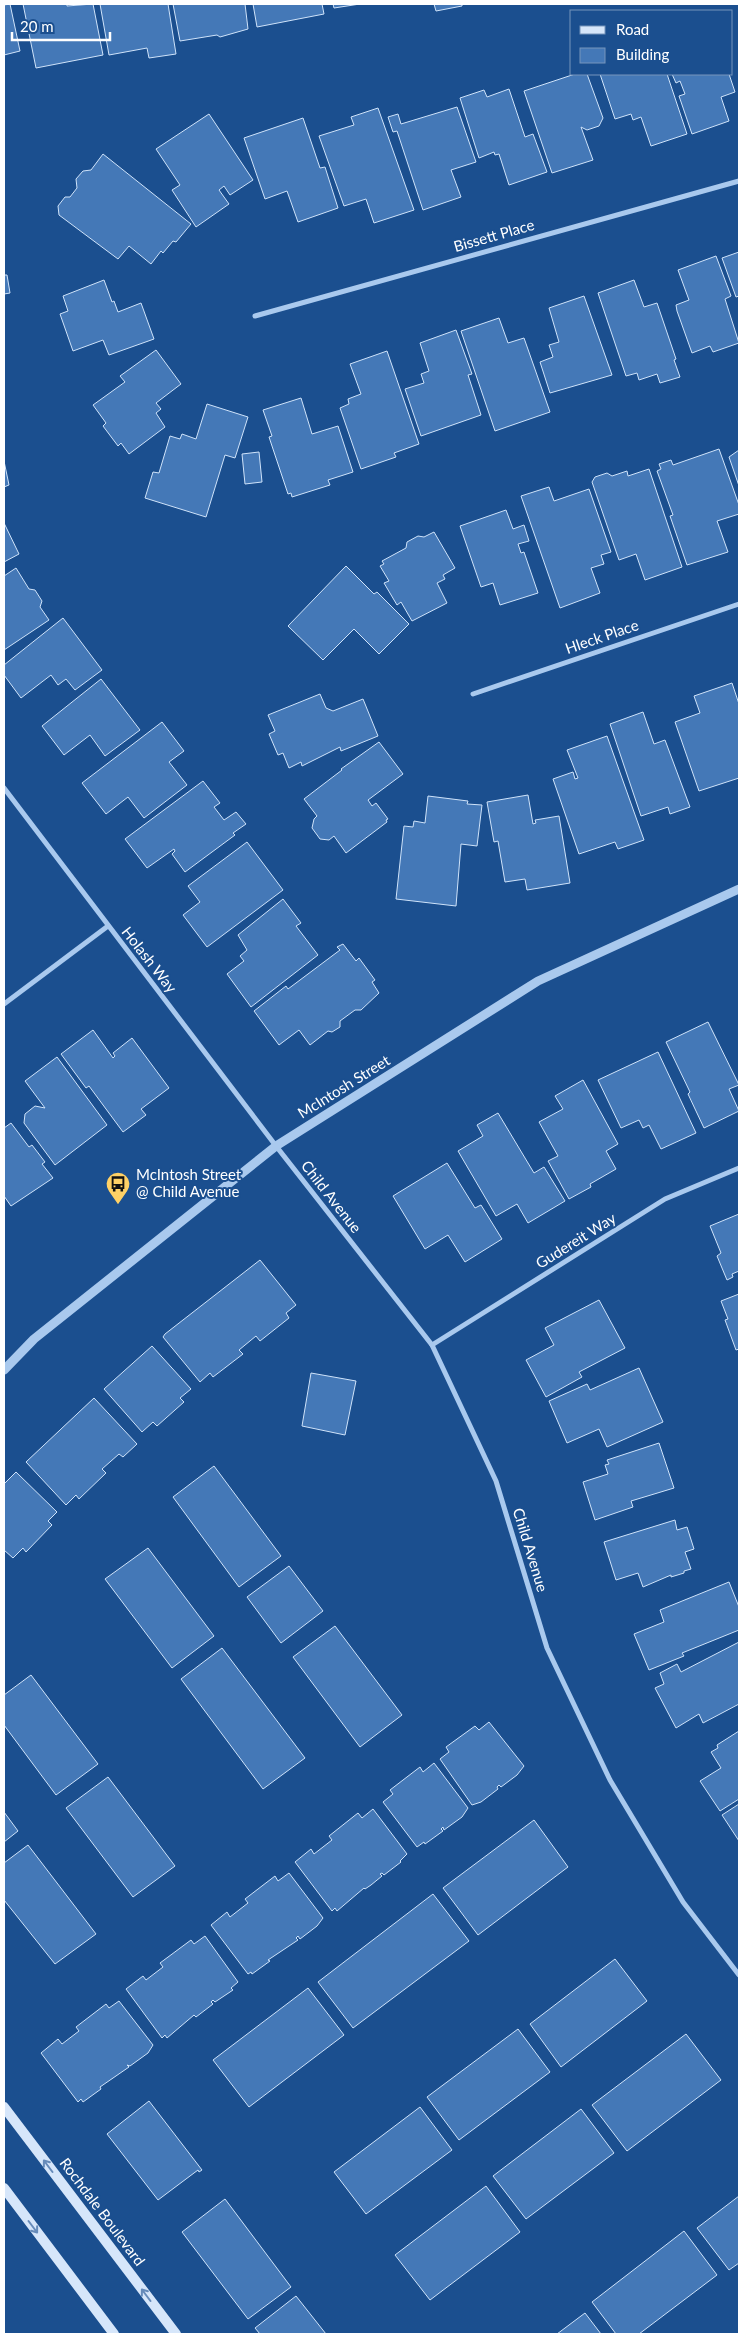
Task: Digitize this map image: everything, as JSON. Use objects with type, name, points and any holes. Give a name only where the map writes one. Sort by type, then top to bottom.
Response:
[{"type":"main road","name":"Rochdale Boulevard","points":[[4,2107],[176,2334]]},
{"type":"main road","points":[[4,2188],[114,2334]]},
{"type":"street","name":"Bissett Place","points":[[255,316],[739,181]]},
{"type":"street","name":"Hleck Place","points":[[472,694],[739,604]]},
{"type":"street","name":"Holash Way","points":[[4,788],[276,1146]]},
{"type":"street","name":"McIntosh Street","points":[[4,1370],[34,1339],[276,1146],[538,981],[739,888]]},
{"type":"street","points":[[4,1004],[108,926]]},
{"type":"street","name":"Child Avenue","points":[[276,1146],[432,1345],[496,1481],[547,1648],[610,1780],[683,1902],[739,1975]]},
{"type":"street","name":"Gudereit Way","points":[[432,1345],[666,1199],[739,1168]]},
{"type":"building","points":[[10,4],[20,51],[4,55],[4,5]]},
{"type":"building","points":[[23,4],[67,4],[67,6],[93,4],[103,55],[36,68]]},
{"type":"building","points":[[100,4],[168,4],[176,54],[149,58],[147,48],[109,55]]},
{"type":"building","points":[[173,4],[245,4],[248,29],[220,37],[217,35],[180,41]]},
{"type":"building","points":[[253,4],[322,4],[324,14],[257,27]]},
{"type":"building","points":[[333,4],[360,4],[334,8]]},
{"type":"building","points":[[434,4],[462,4],[462,6],[436,11]]},
{"type":"building","points":[[572,75],[587,75],[603,118],[599,126],[587,130],[581,127],[593,160],[552,173],[524,91]]},
{"type":"building","points":[[600,75],[667,75],[687,134],[651,146],[641,117],[633,120],[631,114],[615,119]]},
{"type":"building","points":[[672,75],[729,75],[735,92],[721,97],[729,121],[692,134],[679,96],[685,94],[680,81],[676,83]]},
{"type":"building","points":[[509,89],[525,137],[533,134],[547,172],[509,185],[499,154],[495,155],[494,152],[479,158],[460,98],[484,90],[487,97]]},
{"type":"building","points":[[457,107],[476,162],[451,170],[461,197],[423,210],[397,131],[393,132],[388,117],[398,114],[401,124]]},
{"type":"building","points":[[378,108],[414,210],[374,223],[366,199],[344,206],[319,136],[354,125],[351,117]]},
{"type":"building","points":[[209,114],[253,180],[230,195],[224,186],[219,190],[229,204],[196,227],[172,190],[180,185],[156,149]]},
{"type":"building","points":[[303,118],[320,168],[325,167],[338,208],[298,222],[287,191],[265,199],[244,138]]},
{"type":"building","points":[[103,154],[191,224],[176,242],[173,241],[163,253],[161,251],[151,264],[129,246],[118,259],[59,215],[58,206],[65,197],[70,197],[77,188],[76,179],[83,171],[91,170]]},
{"type":"building","points":[[739,252],[739,296],[736,297],[722,258]]},
{"type":"building","points":[[716,256],[731,296],[725,299],[739,343],[713,352],[710,346],[692,353],[677,311],[676,305],[689,300],[678,270]]},
{"type":"building","points":[[4,275],[7,275],[10,293],[4,294]]},
{"type":"building","points":[[104,280],[118,312],[141,303],[154,339],[109,355],[103,340],[73,351],[60,314],[68,311],[63,296]]},
{"type":"building","points":[[634,280],[644,307],[657,303],[676,359],[674,360],[680,377],[660,383],[657,374],[639,380],[637,373],[626,376],[598,293]]},
{"type":"building","points":[[584,296],[612,375],[550,393],[540,362],[553,357],[549,345],[559,342],[549,308]]},
{"type":"building","points":[[499,318],[508,343],[524,338],[550,412],[495,431],[461,331]]},
{"type":"building","points":[[456,330],[472,374],[468,375],[481,415],[421,436],[405,389],[424,383],[421,374],[429,371],[420,343]]},
{"type":"building","points":[[156,350],[181,384],[156,403],[161,409],[156,413],[165,427],[129,454],[121,443],[118,446],[103,426],[106,423],[93,405],[125,382],[120,376]]},
{"type":"building","points":[[387,351],[419,444],[394,453],[396,457],[361,469],[340,408],[349,404],[348,399],[361,394],[350,364]]},
{"type":"building","points":[[301,398],[312,434],[338,426],[353,472],[328,480],[330,485],[292,497],[291,493],[288,494],[269,437],[272,436],[263,410]]},
{"type":"building","points":[[207,404],[248,417],[235,458],[225,455],[206,517],[145,498],[153,472],[159,473],[170,436],[180,439],[182,434],[196,439]]},
{"type":"building","points":[[719,449],[739,505],[739,514],[717,521],[728,552],[687,565],[670,516],[673,515],[657,471],[661,469],[659,464],[671,460],[673,465]]},
{"type":"building","points":[[739,450],[739,486],[729,457]]},
{"type":"building","points":[[259,452],[262,482],[245,484],[242,454]]},
{"type":"building","points":[[4,461],[9,485],[4,487]]},
{"type":"building","points":[[649,469],[682,567],[645,580],[636,554],[619,560],[592,482],[595,477],[607,473],[612,476],[627,471],[628,476]]},
{"type":"building","points":[[549,487],[554,501],[589,489],[611,552],[601,555],[604,564],[591,568],[600,593],[560,608],[521,496]]},
{"type":"building","points":[[506,510],[513,529],[524,525],[529,541],[518,544],[521,553],[524,552],[538,593],[500,605],[493,583],[481,587],[460,526]]},
{"type":"building","points":[[4,523],[19,554],[4,562]]},
{"type":"building","points":[[434,532],[455,568],[443,575],[445,579],[437,583],[447,603],[412,621],[401,602],[397,605],[384,583],[389,581],[380,566],[384,564],[382,561],[406,548],[407,542],[418,536],[424,537]]},
{"type":"building","points":[[346,566],[374,594],[377,592],[409,624],[379,654],[354,629],[323,660],[288,626]]},
{"type":"building","points":[[16,568],[29,589],[35,590],[42,601],[40,607],[49,620],[4,650],[4,576]]},
{"type":"building","points":[[63,618],[102,670],[75,690],[66,679],[58,685],[51,675],[21,698],[4,675],[4,665]]},
{"type":"building","points":[[101,679],[140,730],[105,756],[90,735],[64,755],[42,726]]},
{"type":"building","points":[[732,683],[739,704],[739,778],[699,791],[675,722],[700,713],[694,696]]},
{"type":"building","points":[[320,694],[326,708],[333,711],[363,699],[378,736],[341,751],[340,747],[302,766],[301,762],[289,768],[283,753],[278,755],[269,734],[275,731],[268,715]]},
{"type":"building","points":[[643,712],[654,744],[665,740],[690,807],[670,814],[668,807],[641,816],[610,724]]},
{"type":"building","points":[[162,722],[184,751],[169,762],[187,785],[144,818],[128,797],[106,814],[82,783]]},
{"type":"building","points":[[607,736],[644,840],[618,849],[615,842],[579,854],[553,779],[573,772],[575,779],[578,778],[567,750]]},
{"type":"building","points":[[379,742],[403,774],[368,800],[372,806],[376,803],[388,819],[386,820],[387,822],[346,853],[334,836],[329,840],[320,839],[312,828],[314,819],[317,816],[304,799]]},
{"type":"building","points":[[203,781],[220,803],[214,807],[224,820],[236,812],[246,824],[233,833],[235,835],[185,872],[172,854],[175,851],[174,849],[147,868],[125,839]]},
{"type":"building","points":[[528,795],[533,824],[536,823],[535,820],[559,816],[570,883],[527,890],[525,879],[505,882],[498,841],[494,842],[487,802]]},
{"type":"building","points":[[428,796],[468,801],[467,804],[482,805],[477,846],[461,844],[456,906],[396,899],[404,826],[413,827],[414,821],[425,823]]},
{"type":"building","points":[[247,842],[283,890],[207,947],[183,915],[200,902],[188,886]]},
{"type":"building","points":[[283,899],[301,923],[296,926],[318,955],[251,1007],[227,974],[244,961],[240,956],[247,950],[238,935]]},
{"type":"building","points":[[343,944],[356,961],[359,958],[375,980],[372,982],[379,993],[361,1010],[355,1010],[340,1021],[340,1027],[332,1032],[328,1031],[310,1045],[299,1030],[279,1045],[254,1011],[286,986],[288,989],[340,950],[337,947]]},
{"type":"building","points":[[708,1022],[739,1085],[729,1089],[739,1111],[704,1128],[688,1094],[690,1092],[666,1042]]},
{"type":"building","points":[[93,1030],[113,1058],[115,1056],[113,1053],[132,1038],[169,1088],[141,1109],[146,1115],[123,1132],[89,1086],[86,1088],[61,1054]]},
{"type":"building","points":[[658,1052],[696,1133],[661,1149],[649,1125],[643,1128],[639,1120],[621,1128],[598,1080]]},
{"type":"building","points":[[57,1057],[107,1125],[55,1165],[24,1123],[25,1114],[35,1106],[45,1108],[25,1081]]},
{"type":"building","points":[[583,1080],[618,1144],[606,1151],[616,1169],[590,1184],[591,1187],[569,1199],[548,1161],[558,1156],[539,1122],[563,1109],[555,1096]]},
{"type":"building","points":[[498,1113],[534,1173],[544,1167],[565,1201],[528,1223],[517,1204],[496,1216],[458,1151],[483,1136],[477,1125]]},
{"type":"building","points":[[11,1123],[29,1147],[32,1145],[45,1162],[42,1164],[53,1178],[11,1206],[4,1196],[4,1128]]},
{"type":"building","points":[[447,1163],[475,1208],[481,1205],[502,1239],[465,1262],[448,1235],[425,1249],[393,1196]]},
{"type":"building","points":[[739,1214],[739,1271],[732,1274],[733,1277],[727,1280],[717,1256],[721,1253],[710,1226]]},
{"type":"building","points":[[260,1260],[296,1305],[286,1313],[289,1318],[260,1341],[256,1336],[239,1350],[243,1354],[213,1377],[210,1373],[200,1382],[163,1337]]},
{"type":"building","points":[[739,1294],[739,1349],[736,1350],[725,1320],[728,1319],[721,1301]]},
{"type":"building","points":[[599,1300],[625,1348],[579,1372],[582,1377],[546,1397],[526,1360],[554,1345],[545,1328]]},
{"type":"building","points":[[152,1346],[191,1389],[180,1398],[184,1402],[157,1426],[153,1422],[142,1432],[104,1389]]},
{"type":"building","points":[[639,1368],[663,1422],[607,1447],[599,1429],[567,1443],[549,1401],[587,1384],[590,1390]]},
{"type":"building","points":[[311,1373],[356,1381],[345,1435],[302,1426]]},
{"type":"building","points":[[94,1398],[137,1444],[123,1457],[119,1454],[102,1469],[106,1473],[79,1499],[76,1495],[66,1505],[26,1462]]},
{"type":"building","points":[[659,1443],[674,1488],[631,1501],[633,1507],[595,1520],[583,1482],[608,1474],[605,1465],[609,1464],[607,1460]]},
{"type":"building","points":[[214,1466],[281,1556],[239,1587],[173,1497]]},
{"type":"building","points":[[16,1472],[57,1512],[48,1521],[52,1525],[26,1552],[23,1548],[13,1558],[4,1550],[4,1484]]},
{"type":"building","points":[[675,1520],[677,1530],[687,1527],[694,1549],[685,1552],[691,1569],[643,1587],[638,1573],[616,1580],[604,1542]]},
{"type":"building","points":[[148,1548],[214,1636],[172,1668],[105,1579]]},
{"type":"building","points":[[289,1566],[323,1611],[281,1643],[247,1597]]},
{"type":"building","points":[[729,1582],[739,1607],[739,1630],[682,1653],[684,1656],[649,1670],[634,1634],[664,1622],[660,1610]]},
{"type":"building","points":[[335,1626],[402,1715],[360,1747],[293,1657]]},
{"type":"building","points":[[739,1642],[739,1704],[703,1723],[699,1714],[676,1728],[655,1688],[664,1684],[660,1673],[677,1664],[681,1672]]},
{"type":"building","points":[[222,1648],[305,1758],[263,1789],[181,1679]]},
{"type":"building","points":[[31,1675],[98,1764],[56,1795],[4,1725],[4,1695]]},
{"type":"building","points":[[489,1722],[524,1766],[517,1775],[501,1787],[499,1785],[498,1789],[481,1802],[472,1805],[440,1759],[449,1752],[446,1747],[475,1726],[479,1730]]},
{"type":"building","points":[[739,1731],[739,1799],[720,1811],[700,1781],[721,1768],[711,1752],[718,1748],[717,1745]]},
{"type":"building","points":[[434,1763],[468,1808],[462,1817],[444,1830],[443,1827],[441,1829],[443,1831],[425,1844],[424,1842],[417,1847],[383,1802],[393,1794],[390,1790],[420,1767],[423,1772]]},
{"type":"building","points":[[108,1777],[175,1866],[133,1897],[66,1808]]},
{"type":"building","points":[[739,1804],[739,1841],[722,1815]]},
{"type":"building","points":[[373,1809],[407,1854],[401,1862],[384,1875],[380,1874],[382,1876],[364,1888],[337,1911],[335,1908],[332,1911],[295,1862],[311,1849],[314,1854],[332,1840],[329,1836],[358,1813],[362,1818]]},
{"type":"building","points":[[4,1812],[18,1831],[4,1842]]},
{"type":"building","points":[[534,1820],[568,1867],[478,1935],[443,1888]]},
{"type":"building","points":[[28,1845],[96,1934],[55,1964],[4,1900],[4,1863]]},
{"type":"building","points":[[289,1873],[323,1918],[317,1926],[300,1939],[298,1936],[296,1938],[298,1940],[268,1960],[270,1961],[252,1974],[251,1972],[248,1974],[211,1925],[227,1912],[230,1917],[248,1903],[245,1899],[275,1876],[278,1881]]},
{"type":"building","points":[[433,1894],[469,1941],[353,2028],[318,1982]]},
{"type":"building","points":[[205,1936],[238,1982],[231,1988],[233,1990],[215,2002],[213,2000],[211,2002],[213,2004],[196,2017],[194,2015],[167,2038],[165,2035],[162,2038],[126,1989],[143,1976],[146,1980],[163,1967],[160,1963],[191,1940],[194,1944]]},
{"type":"building","points":[[615,1959],[647,2001],[561,2067],[530,2024]]},
{"type":"building","points":[[308,1988],[344,2035],[249,2107],[213,2060]]},
{"type":"building","points":[[119,2001],[153,2045],[148,2053],[130,2066],[127,2065],[129,2067],[100,2087],[101,2089],[83,2102],[81,2099],[78,2102],[41,2053],[58,2039],[62,2044],[79,2031],[76,2027],[106,2004],[109,2008]]},
{"type":"building","points":[[518,2029],[550,2072],[459,2140],[427,2097]]},
{"type":"building","points":[[686,2034],[721,2080],[627,2151],[592,2105]]},
{"type":"building","points":[[149,2101],[202,2170],[199,2172],[198,2170],[158,2200],[107,2134]]},
{"type":"building","points":[[420,2107],[452,2150],[366,2214],[334,2172]]},
{"type":"building","points":[[581,2109],[614,2153],[526,2219],[493,2176]]},
{"type":"building","points":[[486,2186],[520,2232],[430,2300],[395,2255]]},
{"type":"building","points":[[739,2196],[739,2263],[729,2270],[697,2228]]},
{"type":"building","points":[[225,2199],[291,2287],[248,2319],[182,2232]]},
{"type":"building","points":[[684,2231],[717,2275],[639,2334],[616,2334],[592,2302]]},
{"type":"building","points":[[296,2296],[326,2334],[260,2334],[255,2328]]},
{"type":"building","points":[[585,2313],[601,2334],[557,2334]]},
{"type":"place","name":"McIntosh Street @ Child Avenue","points":[[118,1205]]}]
